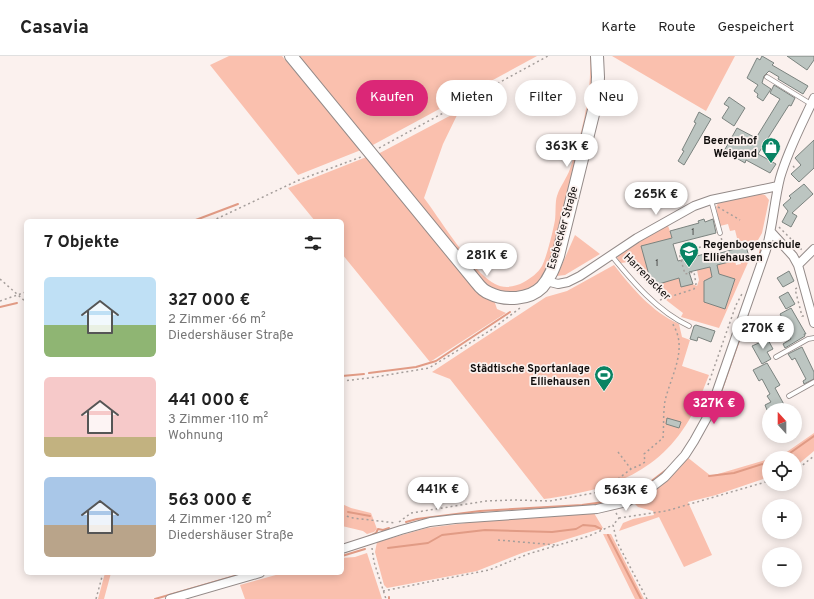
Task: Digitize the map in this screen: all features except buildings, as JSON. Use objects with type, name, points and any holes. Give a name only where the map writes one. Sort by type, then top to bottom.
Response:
[{"type":"street","points":[[291,56],[476,283],[487,293],[496,296],[520,298],[536,292],[546,281]]},
{"type":"street","name":"Esebecker Straße","points":[[546,281],[558,256],[595,106],[598,84],[597,56]]},
{"type":"street","points":[[344,548],[430,522],[597,509],[613,506],[638,496],[665,477],[685,455],[709,414],[771,232],[771,219],[786,158],[813,101]]},
{"type":"street","name":"Harrenacker","points":[[546,281],[558,284],[568,282],[580,276],[637,238],[694,206],[711,200],[778,186]]},
{"type":"street","points":[[771,232],[793,256],[798,265],[814,323]]},
{"type":"street","points":[[798,265],[814,249]]},
{"type":"street","points":[[170,599],[253,575]]},
{"type":"lane","points":[[766,77],[813,101]]},
{"type":"lane","points":[[711,200],[720,233]]},
{"type":"lane","name":"Harrenacker","points":[[611,255],[632,280],[654,301],[689,326]]},
{"type":"lane","points":[[776,357],[808,339],[814,338]]},
{"type":"lane","points":[[788,396],[814,382]]},
{"type":"path","points":[[216,219],[299,180],[370,153],[548,56]]},
{"type":"path","points":[[711,200],[716,206],[740,220]]},
{"type":"path","points":[[771,219],[807,256]]},
{"type":"path","points":[[654,301],[694,289],[696,284],[694,272],[685,274],[679,253],[722,242],[720,233]]},
{"type":"path","points":[[0,279],[24,300]]},
{"type":"path","points":[[708,385],[736,304],[748,285],[755,282]]},
{"type":"path","points":[[0,301],[24,293]]},
{"type":"path","points":[[344,381],[429,368],[508,318],[520,308],[520,298]]},
{"type":"path","points":[[614,482],[631,469],[644,462],[644,454],[663,438],[664,407],[680,349],[678,336],[672,322],[673,316]]},
{"type":"path","points":[[618,452],[631,469]]},
{"type":"path","points":[[802,465],[814,456]]},
{"type":"path","points":[[344,516],[397,523],[411,513],[486,502],[550,500],[610,491],[616,487],[612,480]]},
{"type":"path","points":[[383,591],[489,570],[528,554],[589,536],[613,525],[619,518],[666,511],[762,484]]},
{"type":"path","points":[[613,506],[619,518]]},
{"type":"path","points":[[613,525],[617,542],[646,599]]},
{"type":"path","points":[[372,540],[374,562],[386,599]]},
{"type":"path","points":[[498,540],[557,546]]},
{"type":"path","points":[[96,599],[102,575]]},
{"type":"shaded area","points":[[229,56],[282,56],[361,150],[298,175],[210,65]]},
{"type":"shaded area","points":[[296,56],[537,56],[493,80],[436,80],[436,111],[428,115],[428,80],[356,80],[356,116],[426,116],[371,146]]},
{"type":"shaded area","points":[[590,56],[593,56],[594,80],[589,80]]},
{"type":"shaded area","points":[[612,56],[735,56],[706,111]]},
{"type":"shaded area","points":[[450,116],[457,116],[443,144],[424,198],[477,269],[498,286],[510,287],[521,284],[532,277],[544,262],[555,220],[556,198],[570,169],[584,116],[588,116],[554,257],[538,285],[516,295],[486,287],[376,155]]},
{"type":"shaded area","points":[[369,156],[494,300],[497,309],[506,313],[430,362],[344,256],[344,219],[313,219],[288,188]]},
{"type":"shaded area","points":[[761,194],[765,195],[769,200],[762,233],[758,240],[747,243],[746,240],[738,242],[735,230],[730,231],[728,224],[720,226],[716,207],[719,201],[733,200]]},
{"type":"shaded area","points":[[667,224],[670,230],[672,244],[672,280],[679,278],[697,286],[699,280],[697,270],[735,260],[736,265],[741,264],[740,259],[750,258],[719,328],[681,317],[683,313],[668,302],[640,276],[628,262],[621,263],[617,258],[619,253]]},
{"type":"shaded area","points":[[575,235],[600,254],[565,275],[557,276]]},
{"type":"shaded area","name":"Städtische Sportanlage Elliehausen","points":[[614,265],[643,299],[660,313],[679,324],[682,337],[690,340],[682,366],[709,375],[695,409],[682,431],[667,449],[651,463],[632,475],[612,483],[591,490],[544,499],[450,379],[432,372],[546,297],[567,291]]},
{"type":"shaded area","points":[[814,433],[814,451],[802,461],[802,451],[788,451],[802,443],[802,441]]},
{"type":"shaded area","points":[[687,457],[711,476],[762,461],[762,479],[716,495],[688,502],[712,555],[684,567],[659,517],[619,531],[623,523],[633,519],[654,515],[653,511],[638,507],[634,503],[668,478]]},
{"type":"shaded area","points":[[344,505],[371,513],[377,529],[374,532],[367,534],[363,531],[344,526]]},
{"type":"shaded area","points":[[594,513],[603,528],[522,553],[477,571],[387,588],[384,585],[375,552],[377,542],[427,528],[473,522]]},
{"type":"shaded area","points":[[603,534],[611,534],[644,599],[635,599]]},
{"type":"shaded area","points":[[367,553],[382,599],[245,599],[240,585],[276,575],[344,575],[344,558],[355,557]]},
{"type":"shaded area","points":[[104,575],[110,575],[104,599],[98,599]]},
{"type":"waterway","points":[[198,219],[238,204]]},
{"type":"waterway","points":[[758,261],[761,249]]},
{"type":"waterway","points":[[0,307],[17,303]]},
{"type":"waterway","points":[[369,373],[416,367],[436,361],[510,312]]},
{"type":"waterway","points":[[714,412],[743,329]]},
{"type":"waterway","points":[[344,376],[364,374]]},
{"type":"waterway","points":[[793,451],[814,436]]},
{"type":"waterway","points":[[709,476],[734,473],[762,464]]},
{"type":"waterway","points":[[614,500],[637,492],[666,470]]},
{"type":"waterway","points":[[406,522],[417,519],[480,511],[582,505],[611,501]]},
{"type":"waterway","points":[[348,512],[370,516]]},
{"type":"waterway","points":[[388,548],[428,543],[442,535],[485,530],[552,532],[576,529],[583,525],[595,526],[601,529]]},
{"type":"waterway","points":[[368,537],[376,533],[378,529],[383,530],[389,528]]},
{"type":"waterway","points":[[608,535],[641,599]]},
{"type":"waterway","points":[[344,555],[365,549]]},
{"type":"waterway","points":[[155,599],[238,575]]},
{"type":"place","name":"Beerenhof Weigand","points":[[771,164]]},
{"type":"place","name":"Regenbogenschule Elliehausen","points":[[689,268]]},
{"type":"place","name":"Städtische Sportanlage Elliehausen","points":[[604,392]]}]
